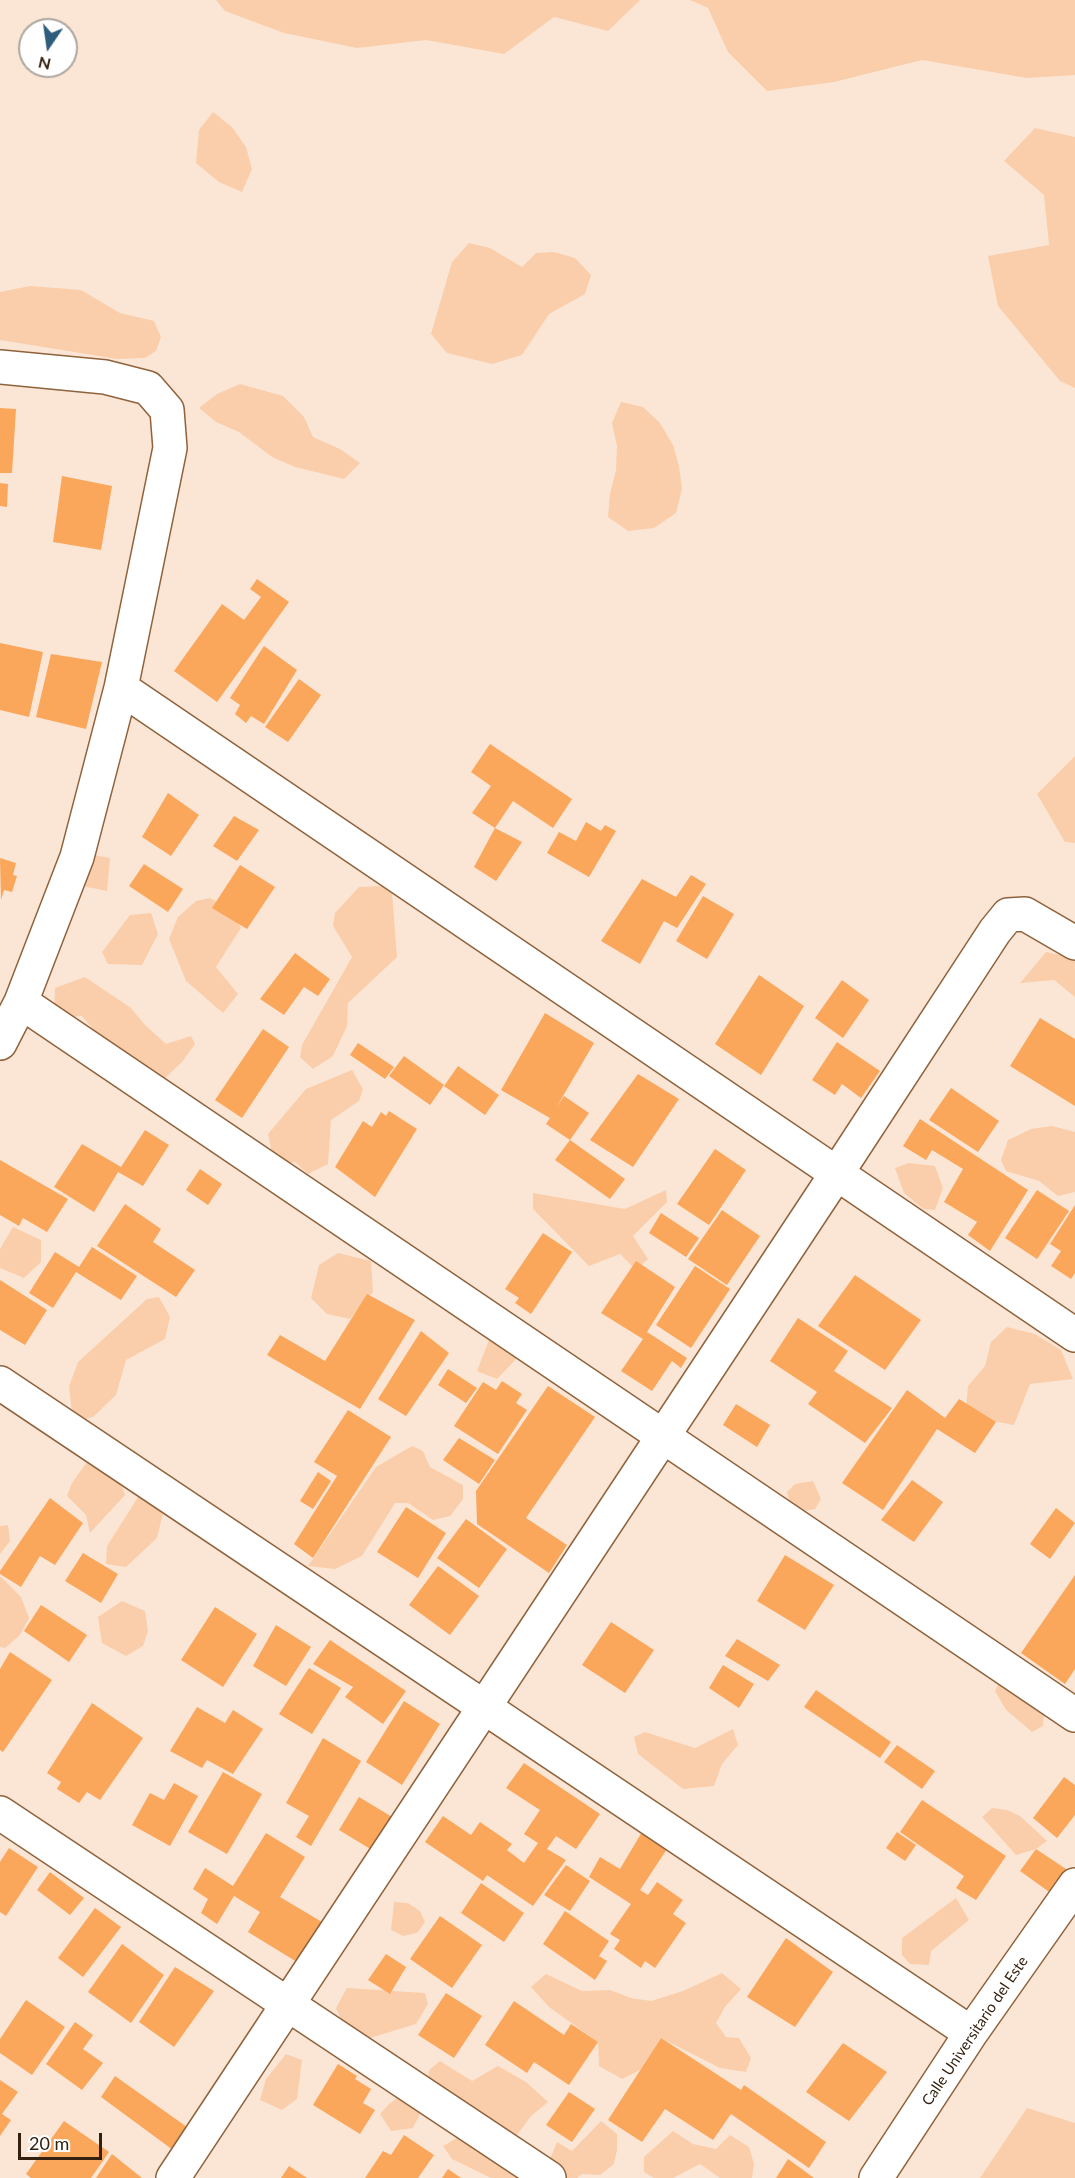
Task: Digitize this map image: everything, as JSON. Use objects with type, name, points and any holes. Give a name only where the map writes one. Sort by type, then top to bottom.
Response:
[{"type":"street","points":[[0,367],[105,377],[148,388],[167,410],[170,448],[121,688],[77,857],[21,1002],[0,1043]]},
{"type":"street","points":[[121,688],[1075,1335]]},
{"type":"street","points":[[173,2178],[995,931],[1008,915],[1025,914],[1075,943]]},
{"type":"street","points":[[21,1002],[1075,1715]]},
{"type":"street","points":[[0,1383],[971,2033]]},
{"type":"street","points":[[0,1814],[549,2178]]},
{"type":"street","name":"Calle Universitario del Este","points":[[876,2178],[971,2033],[1075,1885]]},
{"type":"shaded area","points":[[216,0],[640,0],[608,31],[554,17],[504,54],[426,40],[357,48],[284,33],[225,11]]},
{"type":"shaded area","points":[[690,0],[1075,0],[1075,75],[1027,78],[922,60],[834,82],[767,91],[728,52],[708,8]]},
{"type":"shaded area","points":[[213,112],[232,127],[246,147],[252,169],[242,192],[219,182],[196,163],[199,130]]},
{"type":"shaded area","points":[[1035,128],[1075,137],[1075,388],[1060,381],[998,306],[988,256],[1049,245],[1044,195],[1004,161]]},
{"type":"shaded area","points":[[469,243],[490,248],[522,267],[536,253],[554,252],[575,258],[591,275],[585,294],[549,314],[522,355],[492,364],[447,353],[431,334],[452,262]]},
{"type":"shaded area","points":[[30,286],[81,290],[120,313],[154,321],[161,337],[156,351],[145,358],[117,359],[0,340],[0,292]]},
{"type":"shaded area","points":[[240,384],[283,396],[304,417],[313,437],[340,449],[360,463],[344,479],[295,467],[272,457],[239,432],[216,422],[199,408],[217,394]]},
{"type":"shaded area","points":[[621,402],[643,407],[660,423],[673,445],[679,466],[682,489],[676,513],[654,528],[628,531],[608,517],[610,494],[616,470],[617,446],[612,423]]},
{"type":"shaded area","points":[[1075,756],[1075,843],[1065,842],[1037,794]]},
{"type":"shaded area","points":[[89,854],[110,858],[107,891],[77,885]]},
{"type":"shaded area","points":[[381,886],[392,893],[397,957],[348,1003],[347,1026],[333,1056],[313,1069],[300,1057],[302,1045],[352,957],[333,926],[335,913],[359,887]]},
{"type":"shaded area","points":[[210,898],[229,909],[241,928],[216,967],[238,994],[223,1013],[186,981],[169,939],[178,917],[196,901]]},
{"type":"shaded area","points":[[151,913],[158,934],[142,965],[108,964],[102,952],[130,915]]},
{"type":"shaded area","points":[[1046,952],[1075,958],[1075,997],[1054,980],[1020,983]]},
{"type":"shaded area","points":[[85,977],[131,1008],[144,1024],[166,1044],[191,1036],[195,1044],[182,1062],[163,1080],[139,1065],[93,1029],[82,1016],[54,1018],[55,988]]},
{"type":"shaded area","points":[[352,1070],[363,1089],[359,1101],[331,1120],[328,1164],[308,1174],[295,1162],[283,1164],[273,1158],[268,1134],[306,1089]]},
{"type":"shaded area","points":[[1052,1126],[1075,1132],[1075,1192],[1058,1196],[1039,1181],[1006,1171],[1001,1160],[1008,1140],[1031,1129]]},
{"type":"shaded area","points":[[909,1163],[935,1166],[943,1188],[935,1210],[923,1209],[904,1193],[895,1168]]},
{"type":"shaded area","points":[[666,1190],[667,1202],[633,1236],[648,1259],[636,1270],[620,1254],[589,1266],[533,1209],[533,1193],[625,1209]]},
{"type":"shaded area","points":[[13,1227],[41,1240],[41,1262],[24,1278],[0,1268],[0,1249]]},
{"type":"shaded area","points":[[338,1253],[371,1261],[373,1292],[350,1319],[327,1314],[311,1298],[319,1265]]},
{"type":"shaded area","points":[[159,1297],[170,1317],[165,1339],[126,1360],[116,1395],[93,1417],[81,1420],[72,1413],[69,1386],[78,1362],[147,1299]]},
{"type":"shaded area","points":[[1007,1327],[1035,1334],[1061,1350],[1073,1379],[1030,1384],[1014,1425],[992,1421],[966,1408],[968,1386],[985,1366],[991,1342]]},
{"type":"shaded area","points":[[489,1340],[518,1357],[497,1379],[477,1371]]},
{"type":"shaded area","points":[[412,1446],[423,1451],[430,1467],[463,1485],[463,1499],[450,1516],[433,1520],[408,1503],[395,1503],[362,1556],[335,1569],[308,1566],[376,1467]]},
{"type":"shaded area","points":[[89,1459],[114,1464],[125,1495],[90,1533],[86,1515],[67,1496],[72,1483]]},
{"type":"shaded area","points":[[813,1481],[821,1499],[815,1509],[798,1512],[790,1504],[787,1492],[795,1484]]},
{"type":"shaded area","points":[[154,1493],[165,1505],[157,1538],[126,1567],[106,1564],[107,1546],[138,1497]]},
{"type":"shaded area","points":[[8,1525],[10,1541],[0,1554],[0,1526]]},
{"type":"shaded area","points":[[0,1576],[21,1597],[29,1618],[20,1635],[5,1648],[0,1647]]},
{"type":"shaded area","points":[[122,1601],[145,1611],[148,1631],[143,1646],[126,1656],[102,1643],[98,1617]]},
{"type":"shaded area","points":[[1000,1681],[1041,1704],[1044,1715],[1043,1726],[1032,1732],[1006,1710],[995,1691]]},
{"type":"shaded area","points":[[733,1729],[738,1745],[722,1764],[714,1786],[683,1789],[638,1754],[634,1737],[645,1732],[695,1748]]},
{"type":"shaded area","points":[[992,1808],[1007,1810],[1020,1816],[1047,1841],[1036,1849],[1016,1855],[982,1817]]},
{"type":"shaded area","points":[[956,1898],[969,1920],[931,1951],[929,1965],[910,1964],[902,1955],[902,1938]]},
{"type":"shaded area","points":[[394,1902],[408,1903],[420,1911],[425,1922],[417,1933],[403,1936],[391,1930]]},
{"type":"shaded area","points":[[722,1973],[741,1989],[725,2007],[716,2023],[726,2037],[739,2038],[751,2058],[746,2072],[720,2068],[661,2038],[640,2070],[622,2079],[599,2066],[598,2042],[549,2007],[531,1987],[546,1974],[582,1991],[610,1990],[631,1998],[651,2001],[683,1991]]},
{"type":"shaded area","points":[[347,1988],[425,1993],[428,2004],[416,2024],[370,2038],[341,2020],[336,2008]]},
{"type":"shaded area","points":[[286,2054],[302,2060],[297,2099],[282,2110],[260,2100],[266,2079]]},
{"type":"shaded area","points":[[440,2061],[472,2081],[498,2066],[526,2082],[548,2102],[531,2116],[514,2139],[485,2124],[468,2104],[448,2096],[427,2083],[429,2070]]},
{"type":"shaded area","points":[[401,2095],[421,2112],[413,2128],[391,2131],[380,2114]]},
{"type":"shaded area","points":[[1027,2108],[1075,2123],[1075,2178],[980,2178]]},
{"type":"shaded area","points":[[601,2121],[617,2134],[614,2164],[600,2175],[582,2174],[577,2178],[532,2178],[551,2173],[550,2159],[557,2142],[572,2151]]},
{"type":"shaded area","points":[[673,2131],[693,2144],[716,2149],[730,2135],[749,2147],[754,2164],[752,2178],[720,2178],[700,2164],[673,2178],[654,2178],[644,2172],[644,2157]]},
{"type":"shaded area","points":[[459,2137],[492,2148],[502,2167],[532,2178],[491,2178],[452,2159],[443,2146]]},
{"type":"building","points":[[0,408],[16,409],[12,473],[0,473]]},
{"type":"building","points":[[62,476],[112,486],[101,550],[53,542]]},
{"type":"building","points":[[0,483],[8,484],[7,507],[0,506]]},
{"type":"building","points":[[257,579],[289,602],[217,702],[174,671],[222,604],[244,620],[261,597],[250,589]]},
{"type":"building","points":[[0,643],[43,652],[29,717],[0,710]]},
{"type":"building","points":[[264,646],[297,670],[264,724],[251,716],[246,723],[235,714],[240,705],[230,698]]},
{"type":"building","points":[[51,654],[102,662],[86,729],[36,717]]},
{"type":"building","points":[[299,679],[321,695],[288,742],[265,727]]},
{"type":"building","points":[[490,744],[572,799],[553,828],[513,801],[495,828],[472,813],[491,786],[471,772]]},
{"type":"building","points":[[168,793],[199,815],[171,856],[142,837]]},
{"type":"building","points":[[234,816],[259,830],[237,861],[213,846]]},
{"type":"building","points":[[586,822],[601,831],[605,825],[616,831],[589,877],[547,853],[559,832],[576,841]]},
{"type":"building","points":[[495,828],[522,842],[496,881],[474,867]]},
{"type":"building","points":[[0,858],[16,863],[13,875],[17,876],[12,892],[4,890],[1,900]]},
{"type":"building","points":[[144,864],[183,889],[168,912],[129,886]]},
{"type":"building","points":[[240,865],[275,887],[247,929],[212,908]]},
{"type":"building","points":[[691,875],[706,884],[677,928],[664,921],[640,964],[601,941],[642,879],[676,897]]},
{"type":"building","points":[[703,896],[734,914],[707,959],[676,941]]},
{"type":"building","points":[[295,953],[330,979],[318,996],[304,987],[284,1015],[260,999]]},
{"type":"building","points":[[759,975],[804,1006],[761,1075],[715,1044]]},
{"type":"building","points":[[842,980],[869,1000],[843,1038],[815,1018]]},
{"type":"building","points":[[545,1013],[594,1043],[556,1108],[564,1096],[589,1113],[570,1140],[546,1124],[550,1118],[501,1090]]},
{"type":"building","points":[[1040,1018],[1075,1039],[1075,1106],[1010,1066]]},
{"type":"building","points":[[263,1029],[289,1047],[242,1118],[215,1100]]},
{"type":"building","points":[[837,1042],[880,1071],[861,1098],[842,1084],[835,1095],[812,1080]]},
{"type":"building","points":[[358,1043],[394,1067],[385,1079],[350,1055]]},
{"type":"building","points":[[404,1056],[444,1085],[430,1105],[389,1076]]},
{"type":"building","points":[[458,1066],[499,1095],[485,1115],[444,1086]]},
{"type":"building","points":[[638,1074],[679,1099],[633,1167],[590,1140]]},
{"type":"building","points":[[951,1088],[999,1121],[978,1152],[929,1120]]},
{"type":"building","points":[[389,1111],[417,1129],[375,1197],[335,1167],[363,1121],[372,1127],[381,1112],[386,1116]]},
{"type":"building","points":[[920,1119],[1028,1190],[990,1251],[968,1235],[977,1222],[944,1202],[963,1169],[932,1150],[926,1160],[903,1146]]},
{"type":"building","points":[[145,1130],[169,1145],[143,1186],[118,1172],[94,1212],[54,1187],[82,1144],[121,1167]]},
{"type":"building","points":[[570,1140],[625,1179],[610,1199],[555,1160]]},
{"type":"building","points":[[715,1149],[746,1170],[709,1225],[677,1204]]},
{"type":"building","points":[[0,1160],[68,1199],[47,1232],[23,1218],[19,1226],[0,1215]]},
{"type":"building","points":[[200,1169],[222,1184],[208,1205],[186,1190]]},
{"type":"building","points":[[1037,1190],[1069,1211],[1037,1259],[1005,1238]]},
{"type":"building","points":[[125,1204],[161,1229],[153,1242],[195,1270],[176,1297],[97,1246]]},
{"type":"building","points":[[1075,1205],[1075,1273],[1071,1279],[1051,1266],[1061,1251],[1050,1244]]},
{"type":"building","points":[[722,1210],[760,1236],[727,1285],[688,1259]]},
{"type":"building","points":[[661,1213],[699,1238],[686,1257],[649,1233]]},
{"type":"building","points":[[543,1233],[572,1252],[531,1314],[515,1303],[519,1298],[505,1289]]},
{"type":"building","points":[[92,1247],[137,1276],[121,1300],[76,1272],[53,1308],[29,1293],[55,1252],[79,1267]]},
{"type":"building","points":[[636,1261],[675,1287],[647,1332],[687,1358],[681,1368],[672,1361],[652,1391],[621,1371],[643,1339],[601,1313]]},
{"type":"building","points":[[695,1266],[730,1289],[691,1348],[656,1325]]},
{"type":"building","points":[[855,1275],[921,1320],[885,1370],[818,1326]]},
{"type":"building","points":[[0,1280],[47,1310],[25,1345],[0,1330]]},
{"type":"building","points":[[367,1294],[415,1320],[360,1409],[267,1355],[280,1335],[325,1361]]},
{"type":"building","points":[[798,1318],[848,1351],[834,1371],[892,1408],[865,1443],[808,1404],[817,1392],[770,1361]]},
{"type":"building","points":[[421,1331],[449,1353],[406,1416],[378,1399]]},
{"type":"building","points":[[448,1369],[477,1388],[466,1403],[438,1385]]},
{"type":"building","points":[[502,1381],[522,1394],[516,1403],[527,1410],[498,1454],[454,1426],[483,1382],[496,1390]]},
{"type":"building","points":[[548,1386],[595,1417],[526,1518],[567,1545],[549,1573],[477,1524],[476,1491]]},
{"type":"building","points":[[907,1390],[945,1418],[959,1399],[996,1422],[975,1453],[937,1429],[883,1510],[842,1483]]},
{"type":"building","points":[[736,1404],[770,1425],[757,1447],[723,1425]]},
{"type":"building","points":[[348,1410],[391,1437],[313,1558],[294,1544],[337,1476],[314,1462]]},
{"type":"building","points":[[459,1438],[495,1460],[479,1484],[443,1460]]},
{"type":"building","points":[[318,1472],[331,1481],[313,1509],[300,1501]]},
{"type":"building","points":[[912,1480],[943,1502],[914,1542],[881,1520]]},
{"type":"building","points":[[50,1498],[83,1523],[55,1565],[40,1556],[21,1587],[0,1574],[0,1571]]},
{"type":"building","points":[[406,1507],[446,1533],[418,1578],[377,1552]]},
{"type":"building","points":[[1056,1508],[1075,1523],[1050,1559],[1030,1544]]},
{"type":"building","points":[[466,1519],[507,1549],[479,1588],[437,1558]]},
{"type":"building","points":[[83,1553],[118,1574],[101,1603],[65,1581]]},
{"type":"building","points":[[785,1555],[834,1585],[805,1630],[757,1601]]},
{"type":"building","points":[[438,1566],[479,1596],[450,1635],[409,1605]]},
{"type":"building","points":[[1075,1575],[1075,1669],[1065,1684],[1021,1653]]},
{"type":"building","points":[[41,1605],[87,1635],[69,1662],[24,1631]]},
{"type":"building","points":[[215,1607],[257,1634],[223,1687],[181,1660]]},
{"type":"building","points":[[611,1622],[654,1650],[625,1693],[582,1665]]},
{"type":"building","points":[[276,1625],[311,1647],[286,1686],[253,1666]]},
{"type":"building","points":[[737,1639],[780,1665],[768,1681],[725,1656]]},
{"type":"building","points":[[330,1640],[406,1691],[383,1724],[345,1697],[353,1687],[313,1664]]},
{"type":"building","points":[[10,1652],[52,1680],[3,1752],[0,1750],[0,1669]]},
{"type":"building","points":[[723,1665],[754,1684],[739,1708],[709,1688]]},
{"type":"building","points":[[309,1668],[341,1688],[312,1734],[279,1714]]},
{"type":"building","points":[[816,1690],[891,1742],[880,1758],[804,1707]]},
{"type":"building","points":[[404,1701],[440,1724],[402,1785],[366,1762]]},
{"type":"building","points":[[92,1703],[143,1738],[100,1800],[87,1792],[79,1803],[57,1789],[61,1782],[47,1773]]},
{"type":"building","points":[[197,1707],[225,1723],[233,1710],[263,1729],[233,1774],[207,1760],[202,1768],[170,1751]]},
{"type":"building","points":[[323,1738],[361,1761],[311,1846],[296,1837],[309,1816],[286,1803]]},
{"type":"building","points":[[897,1745],[935,1771],[922,1789],[884,1762]]},
{"type":"building","points":[[524,1763],[600,1814],[576,1849],[556,1836],[547,1849],[566,1860],[533,1906],[487,1875],[483,1881],[425,1842],[443,1816],[471,1835],[480,1822],[512,1844],[507,1850],[524,1863],[538,1843],[524,1834],[540,1810],[506,1788]]},
{"type":"building","points":[[223,1772],[262,1794],[227,1854],[188,1832]]},
{"type":"building","points":[[1064,1777],[1075,1785],[1075,1815],[1057,1838],[1033,1818]]},
{"type":"building","points":[[174,1783],[198,1796],[170,1846],[132,1825],[150,1793],[164,1800]]},
{"type":"building","points":[[359,1797],[392,1817],[372,1850],[339,1830]]},
{"type":"building","points":[[922,1800],[1006,1856],[976,1900],[956,1888],[964,1876],[900,1832]]},
{"type":"building","points":[[642,1832],[667,1849],[640,1890],[648,1895],[657,1882],[683,1900],[673,1914],[686,1923],[655,1968],[645,1961],[641,1968],[614,1949],[620,1940],[610,1934],[631,1904],[589,1877],[600,1857],[620,1869]]},
{"type":"building","points":[[897,1832],[916,1845],[905,1861],[886,1848]]},
{"type":"building","points":[[266,1833],[305,1857],[280,1897],[322,1922],[297,1962],[248,1932],[260,1912],[234,1896],[217,1924],[201,1913],[208,1899],[193,1889],[205,1868],[233,1886]]},
{"type":"building","points":[[9,1848],[38,1867],[6,1916],[0,1912],[0,1862]]},
{"type":"building","points":[[1036,1849],[1075,1875],[1059,1899],[1020,1871]]},
{"type":"building","points":[[566,1865],[590,1881],[570,1911],[544,1895]]},
{"type":"building","points":[[50,1872],[84,1898],[70,1915],[37,1890]]},
{"type":"building","points":[[481,1883],[524,1913],[504,1942],[461,1913]]},
{"type":"building","points":[[95,1908],[121,1927],[83,1977],[58,1958]]},
{"type":"building","points":[[565,1911],[609,1941],[599,1956],[607,1961],[595,1980],[543,1944]]},
{"type":"building","points":[[440,1916],[482,1945],[452,1988],[410,1959]]},
{"type":"building","points":[[786,1938],[833,1972],[795,2027],[747,1997]]},
{"type":"building","points":[[122,1944],[164,1975],[131,2023],[88,1992]]},
{"type":"building","points":[[386,1954],[406,1967],[390,1994],[368,1980]]},
{"type":"building","points":[[175,1967],[214,1991],[174,2047],[139,2022]]},
{"type":"building","points":[[446,1993],[482,2016],[454,2058],[418,2035]]},
{"type":"building","points":[[26,2000],[65,2027],[32,2075],[0,2053],[0,2039]]},
{"type":"building","points":[[514,2001],[564,2035],[571,2024],[598,2042],[569,2085],[534,2062],[527,2073],[485,2045]]},
{"type":"building","points":[[75,2022],[93,2035],[83,2049],[103,2063],[82,2090],[46,2064]]},
{"type":"building","points":[[661,2038],[741,2090],[744,2085],[826,2142],[809,2168],[731,2114],[713,2140],[665,2109],[642,2142],[608,2120]]},
{"type":"building","points":[[843,2043],[887,2072],[849,2121],[806,2092]]},
{"type":"building","points":[[338,2064],[357,2076],[355,2079],[371,2089],[363,2103],[375,2110],[360,2134],[313,2105]]},
{"type":"building","points":[[115,2076],[187,2127],[173,2150],[101,2097]]},
{"type":"building","points":[[0,2080],[18,2092],[2,2114],[11,2120],[0,2136]]},
{"type":"building","points":[[569,2092],[595,2109],[572,2142],[546,2125]]},
{"type":"building","points":[[64,2121],[109,2152],[91,2178],[31,2178],[26,2174]]},
{"type":"building","points":[[404,2135],[434,2155],[418,2178],[365,2178],[383,2151],[391,2155]]},
{"type":"building","points":[[112,2154],[142,2178],[96,2178]]},
{"type":"building","points":[[788,2159],[814,2178],[776,2178]]},
{"type":"building","points":[[289,2166],[307,2178],[281,2178]]},
{"type":"building","points":[[448,2169],[461,2178],[442,2178]]}]
